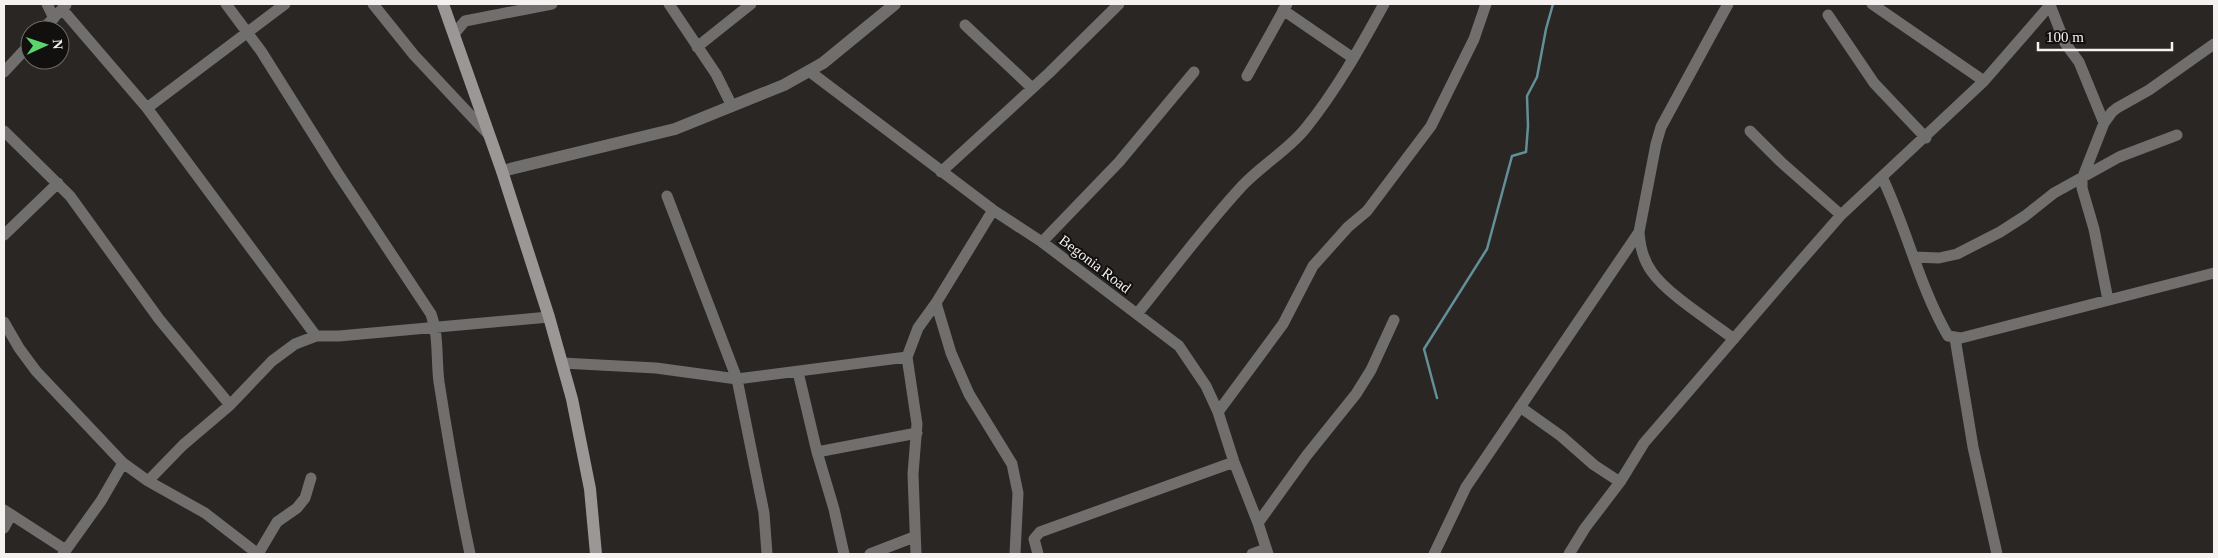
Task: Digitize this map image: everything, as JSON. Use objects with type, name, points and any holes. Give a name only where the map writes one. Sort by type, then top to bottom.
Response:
[{"type":"main road","points":[[443,4],[502,172],[562,363],[584,450],[596,554]]},
{"type":"street","points":[[47,4],[61,10],[147,108],[316,336]]},
{"type":"street","points":[[226,4],[262,51],[337,172],[427,306],[436,328],[437,368],[452,468],[470,554]]},
{"type":"street","points":[[147,108],[285,4]]},
{"type":"street","points":[[373,4],[414,55],[489,135]]},
{"type":"street","points":[[454,34],[465,21],[552,4]]},
{"type":"street","points":[[669,4],[716,74],[732,106]]},
{"type":"street","points":[[697,47],[751,4]]},
{"type":"street","points":[[502,172],[675,129],[784,85],[824,63],[895,4]]},
{"type":"street","points":[[941,172],[1031,87],[1049,73],[1118,4]]},
{"type":"street","points":[[1137,314],[1195,240],[1244,185],[1264,164],[1305,130],[1337,84],[1384,4]]},
{"type":"street","points":[[1218,412],[1283,324],[1313,266],[1348,227],[1367,211],[1431,126],[1474,39],[1486,4]]},
{"type":"street","points":[[1728,4],[1661,127],[1639,232],[1640,247],[1652,273],[1675,295],[1734,339]]},
{"type":"street","points":[[1872,4],[1984,81]]},
{"type":"street","points":[[1569,554],[1585,528],[1620,482],[1644,443],[1841,215],[1926,138],[1984,81],[2050,4],[2066,43],[2079,62],[2104,123]]},
{"type":"street","points":[[1247,76],[1285,7],[1353,58]]},
{"type":"street","points":[[52,20],[61,10]]},
{"type":"street","points":[[1828,15],[1874,84],[1926,138]]},
{"type":"street","points":[[965,25],[1031,87]]},
{"type":"street","points":[[2108,300],[2094,229],[2082,188],[2082,179],[2104,123],[2116,108],[2150,90],[2214,44]]},
{"type":"street","points":[[4,72],[20,55]]},
{"type":"street","name":"Begonia Road","points":[[808,71],[941,172],[993,210],[1042,242],[1179,346],[1206,386],[1218,412],[1267,552]]},
{"type":"street","points":[[1042,242],[1119,162],[1194,72]]},
{"type":"street","points":[[4,131],[70,196],[160,318],[230,405]]},
{"type":"street","points":[[1750,131],[1781,162],[1841,215]]},
{"type":"street","points":[[1914,258],[1939,258],[1957,254],[2000,232],[2054,194],[2119,157],[2177,135]]},
{"type":"street","points":[[1882,177],[1897,208],[1933,310],[1948,336],[1961,338],[2214,273]]},
{"type":"street","points":[[4,235],[58,183]]},
{"type":"street","points":[[667,196],[737,379],[764,513],[767,554]]},
{"type":"street","points":[[916,554],[913,474],[917,433],[906,357],[918,328],[936,303],[993,210]]},
{"type":"street","points":[[1434,554],[1466,487],[1639,232]]},
{"type":"street","points":[[936,303],[952,354],[969,394],[1012,464],[1018,493],[1015,554]]},
{"type":"street","points":[[148,481],[183,445],[230,405],[272,361],[295,344],[316,336],[339,336],[549,317]]},
{"type":"street","points":[[1258,523],[1307,455],[1339,418],[1356,394],[1372,370],[1394,320]]},
{"type":"street","points":[[4,322],[19,348],[36,371],[123,463],[148,481],[205,513],[258,554],[277,522],[297,508],[305,498],[311,478]]},
{"type":"street","points":[[1955,338],[1973,447],[1997,554]]},
{"type":"street","points":[[562,363],[656,368],[737,379],[906,357]]},
{"type":"street","points":[[798,372],[816,452],[834,509],[844,554]]},
{"type":"street","points":[[1520,407],[1561,436],[1594,466],[1620,482]]},
{"type":"street","points":[[816,452],[917,433]]},
{"type":"street","points":[[1038,554],[1034,539],[1040,532],[1234,462]]},
{"type":"street","points":[[4,528],[7,513],[64,552],[101,501],[123,463]]},
{"type":"street","points":[[870,554],[914,537]]},
{"type":"street","points":[[1252,554],[1267,552]]},
{"type":"waterway","points":[[1437,398],[1424,349],[1487,249],[1512,156],[1526,152],[1528,126],[1527,96],[1537,77],[1553,4]]}]
